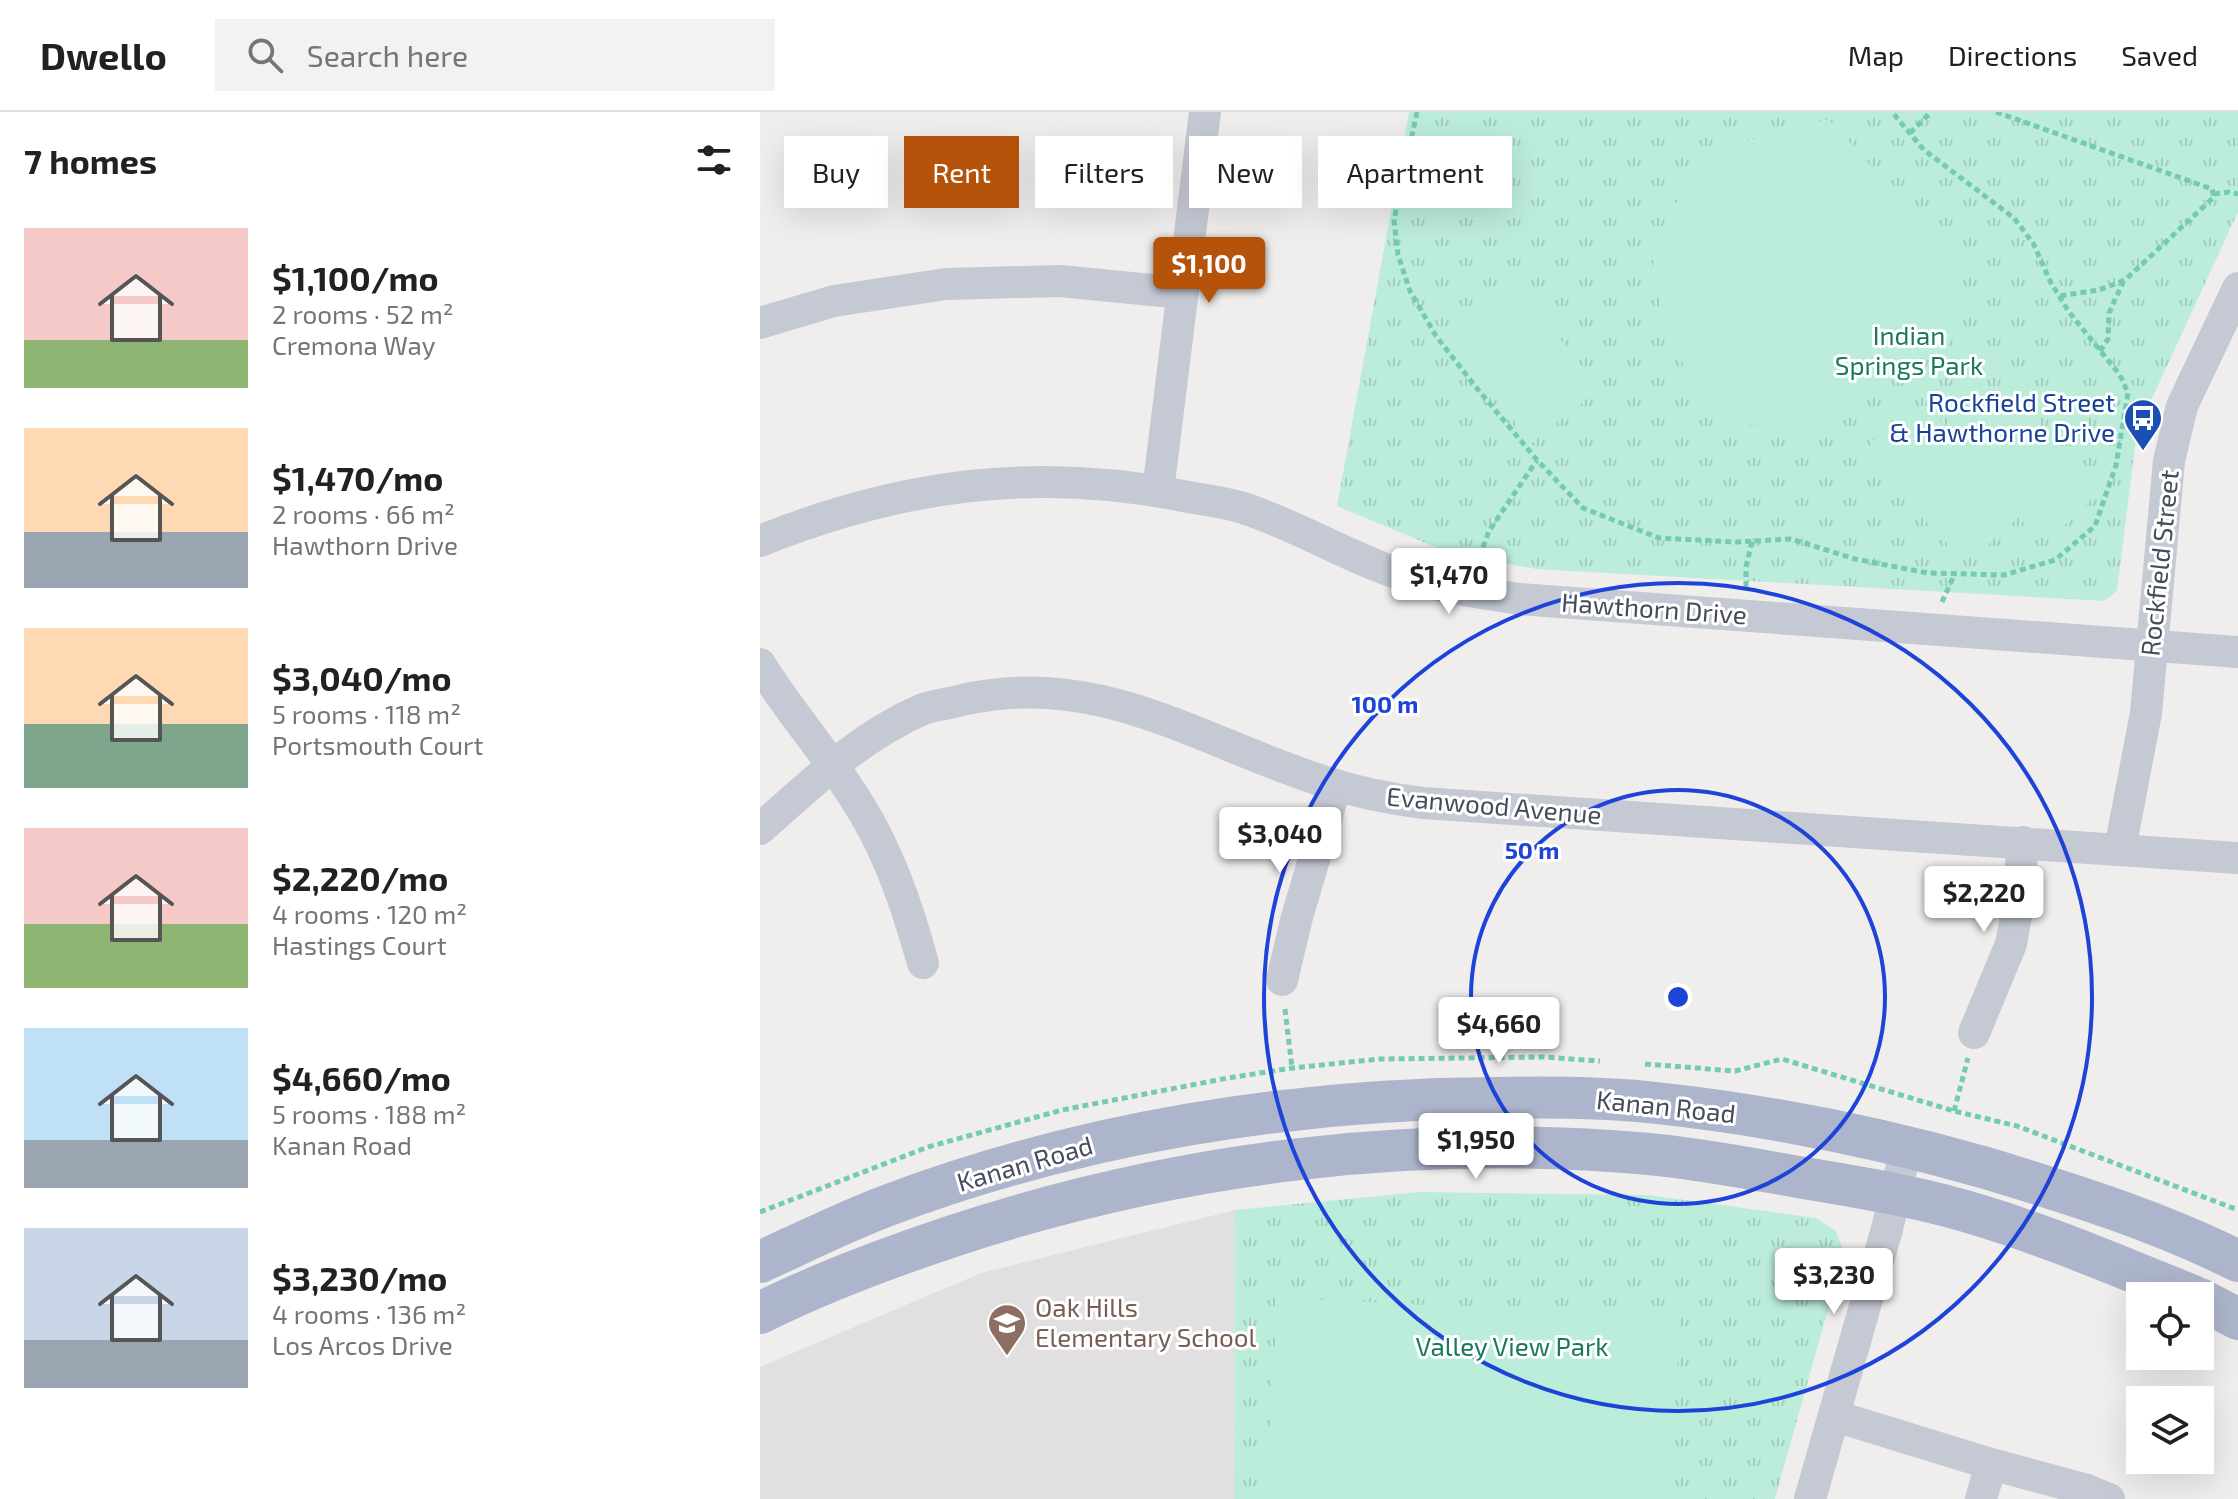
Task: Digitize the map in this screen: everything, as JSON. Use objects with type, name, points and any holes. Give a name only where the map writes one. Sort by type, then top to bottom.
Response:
[{"type":"main road","name":"Kanan Road","points":[[760,1262],[886,1206],[1002,1168],[1115,1139],[1214,1121],[1325,1106],[1451,1098],[1550,1097],[1653,1102],[1772,1118],[1907,1145],[2059,1190],[2201,1243],[2238,1261]]},
{"type":"main road","name":"Kanan Road","points":[[760,1313],[897,1255],[1012,1216],[1119,1189],[1218,1169],[1329,1155],[1440,1148],[1550,1148],[1651,1154],[1896,1194],[1983,1216],[2157,1282]]},
{"type":"main road","points":[[2214,1306],[2238,1319]]},
{"type":"street","points":[[1158,491],[1205,112]]},
{"type":"street","points":[[760,323],[834,301],[946,284],[1060,281],[1182,293]]},
{"type":"street","name":"Rockfield Street","points":[[2120,849],[2146,713],[2169,461],[2182,406],[2238,288]]},
{"type":"street","name":"Hawthorn Drive","points":[[760,541],[811,520],[922,491],[1036,481],[1099,483],[1242,508],[1391,572],[1519,599],[2238,652]]},
{"type":"street","points":[[760,664],[783,702],[832,765],[874,830],[904,896],[923,963]]},
{"type":"street","name":"Evanwood Avenue","points":[[760,829],[832,765],[867,740],[922,710],[983,696],[1040,692],[1084,696],[1134,708],[1336,785],[1376,797],[1423,803],[2238,858]]},
{"type":"street","points":[[1282,980],[1336,785]]},
{"type":"street","points":[[1974,1033],[2011,944],[2023,842]]},
{"type":"street","points":[[1810,1499],[1907,1145]]},
{"type":"street","points":[[1835,1416],[2109,1499]]},
{"type":"street","points":[[1981,1499],[1991,1464]]},
{"type":"path","points":[[1417,112],[1394,220],[1398,255],[1410,291],[1436,336],[1537,460],[1583,508],[1659,538],[1791,539],[1855,559],[1928,573],[2004,575],[2055,560],[2095,526],[2116,465],[2128,393],[2120,375],[2059,296],[2033,243],[2014,218],[1924,150],[1892,112]]},
{"type":"path","points":[[1910,133],[1931,112]]},
{"type":"path","points":[[1996,112],[2212,189],[2214,194],[2194,217],[2125,280],[2099,290],[2059,296]]},
{"type":"path","points":[[2214,194],[2238,194]]},
{"type":"path","points":[[2100,351],[2108,339],[2109,313],[2125,280]]},
{"type":"path","points":[[1471,591],[1489,531],[1537,460]]},
{"type":"path","points":[[1745,615],[1746,567],[1752,541]]},
{"type":"path","points":[[1282,980],[1292,1068]]},
{"type":"path","points":[[1954,1111],[1974,1033]]},
{"type":"shaded area","name":"Oak Hills Elementary School","points":[[1235,1210],[1234,1499],[760,1499],[760,1367],[981,1273]]},
{"type":"green space","name":"Indian Springs Park","points":[[1409,112],[2238,112],[2238,212],[2137,431],[2117,591],[2105,601],[1536,569],[1452,554],[1337,506],[1391,208],[1512,208],[1512,136],[1405,136]]},
{"type":"green space","points":[[1828,119],[1963,267],[1961,313],[1825,431],[1738,424],[1693,387],[1673,342],[1655,285],[1652,243],[1690,181],[1740,143]]},
{"type":"green space","points":[[1511,279],[1600,388],[1532,443],[1443,334]]},
{"type":"green space","points":[[1986,388],[2008,388],[2093,484],[2090,501],[2054,535],[2039,534],[2018,518],[1973,557],[1958,555],[1871,462],[1870,443],[1909,408],[1926,406],[1945,426]]},
{"type":"green space","name":"Valley View Park","points":[[1419,1192],[1648,1195],[1816,1218],[1836,1231],[1844,1252],[1775,1499],[1234,1499],[1235,1210]]},
{"type":"green space","points":[[1278,1297],[1681,1319],[1667,1499],[1265,1499]]},
{"type":"place","name":"Rockfield Street & Hawthorne Drive","points":[[2143,452]]},
{"type":"place","name":"Oak Hills Elementary School","points":[[1007,1357]]}]
